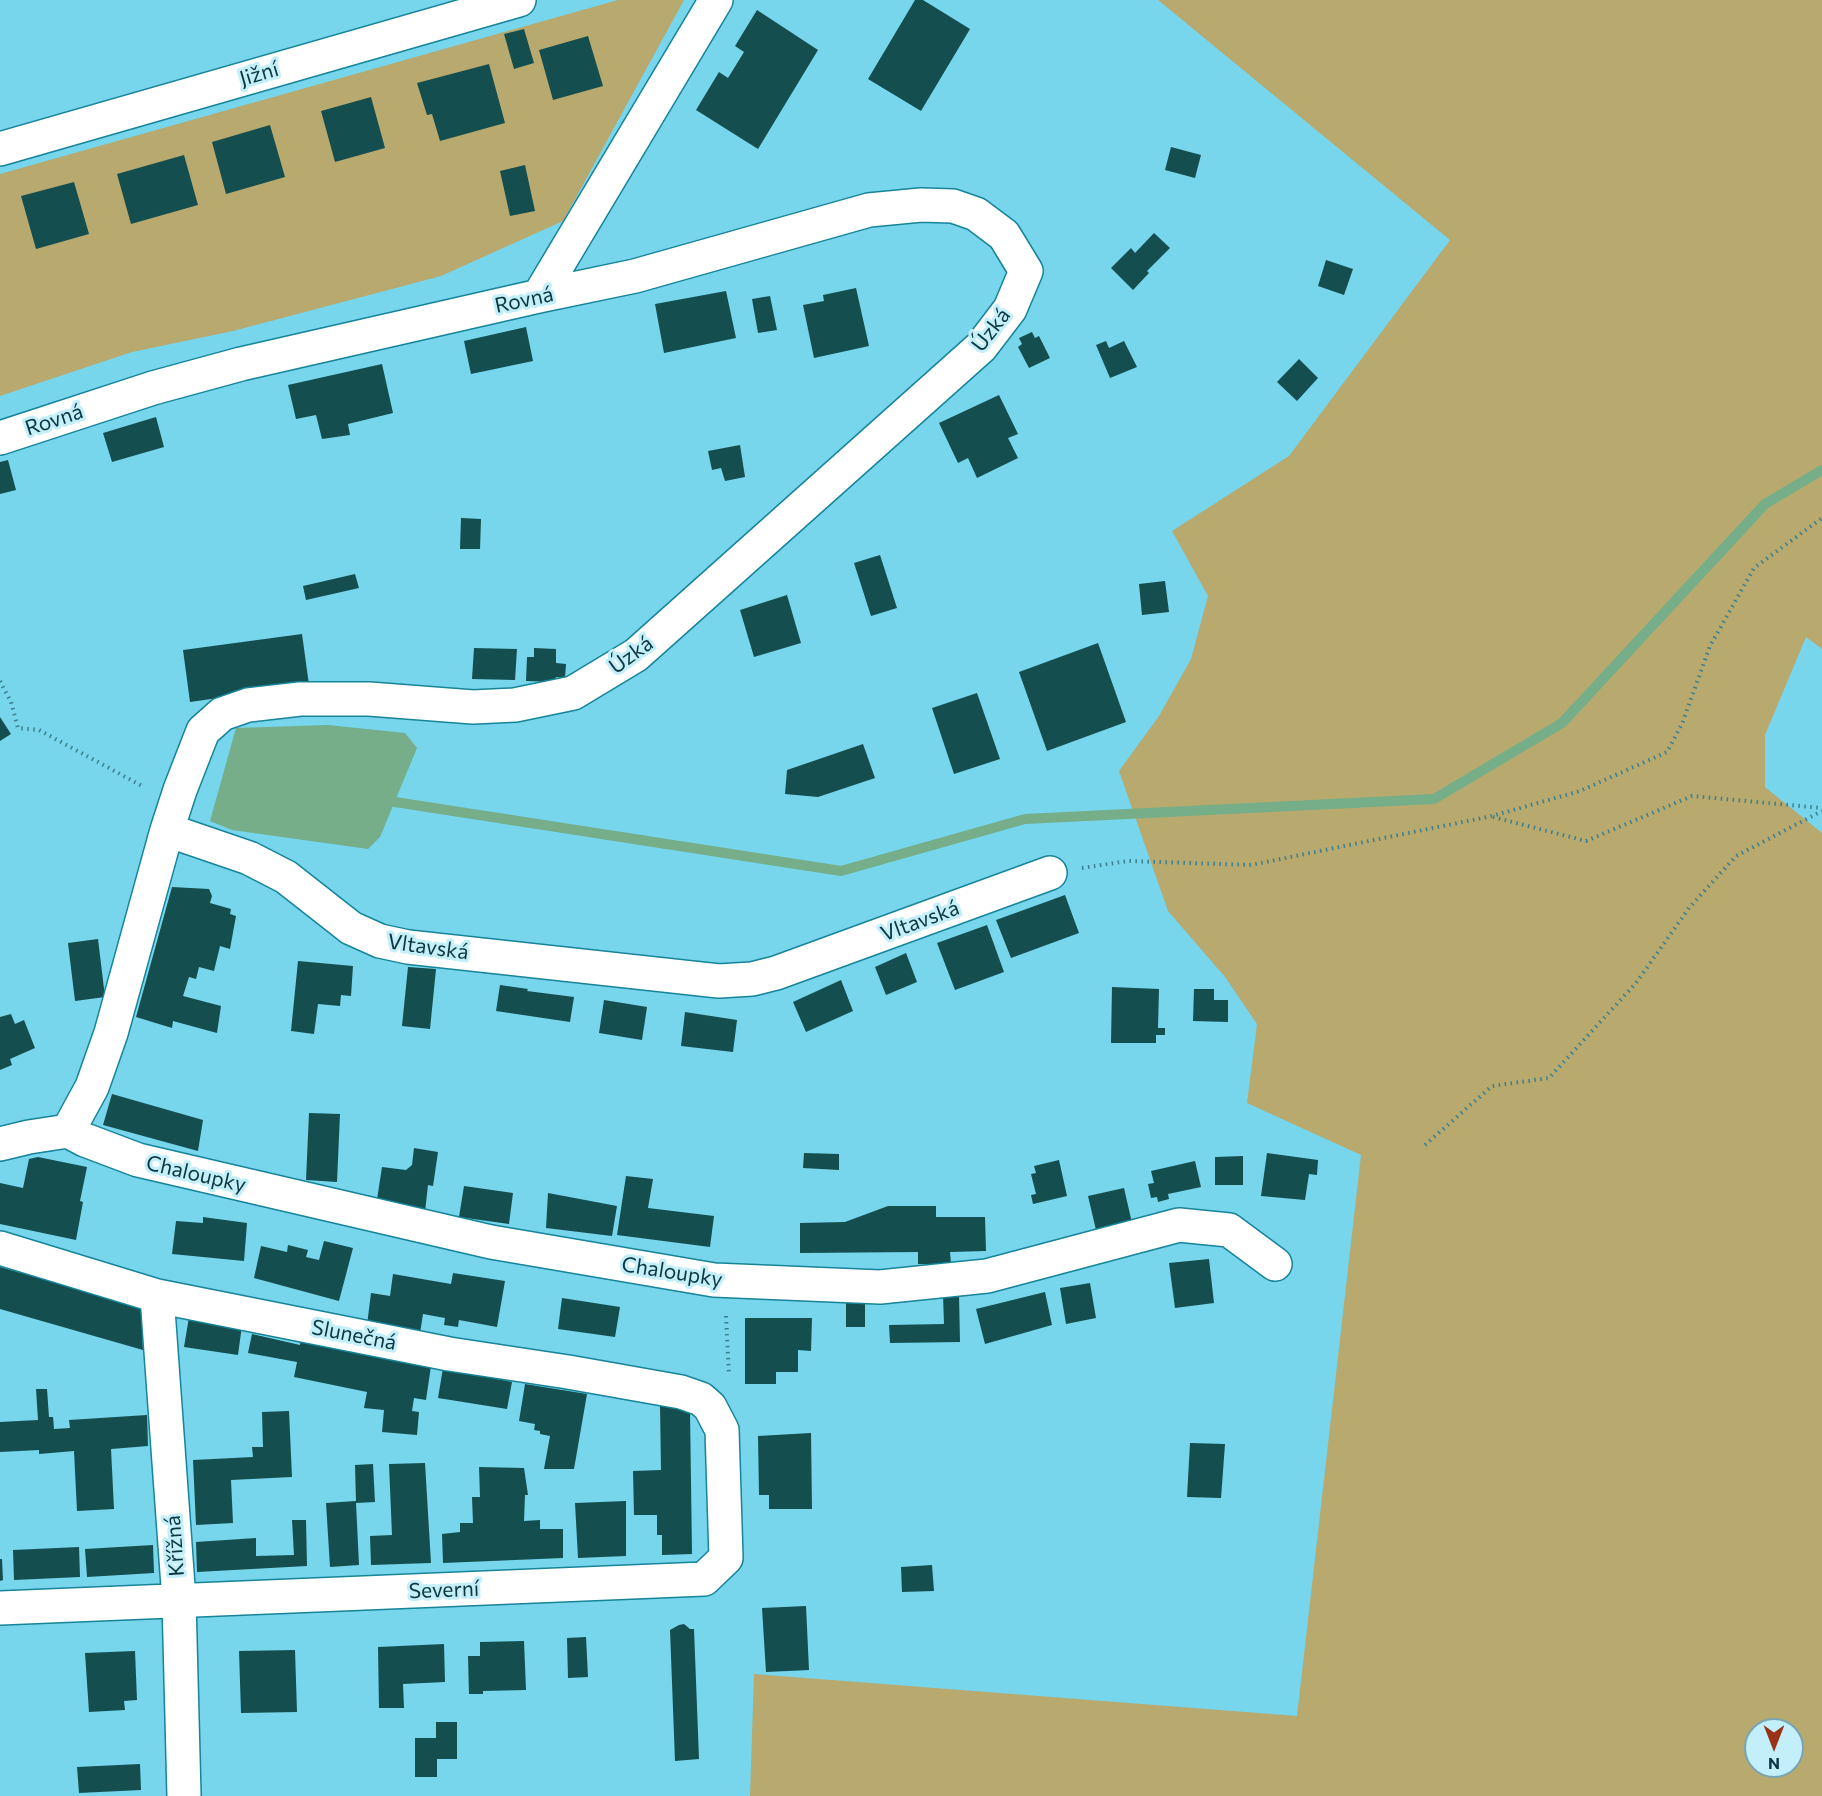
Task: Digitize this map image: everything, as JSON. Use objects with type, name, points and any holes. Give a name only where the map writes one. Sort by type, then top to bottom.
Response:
[{"type":"street","name":"Jižní","points":[[0,149],[519,0]]},
{"type":"street","points":[[539,296],[716,0]]},
{"type":"street","name":"Rovná","points":[[0,438],[153,388],[241,364],[635,276],[869,210],[921,205],[953,206],[976,214],[1005,235],[1026,271]]},
{"type":"street","name":"Úzká","points":[[171,817],[203,731],[222,714],[248,705],[300,699],[369,699],[473,706],[515,705],[573,693],[636,655],[981,347],[1010,309],[1026,271]]},
{"type":"street","points":[[0,1144],[68,1131],[92,1087],[111,1033],[171,817]]},
{"type":"street","name":"Vltavská","points":[[171,817],[286,877],[351,928],[380,941],[408,947],[718,981],[752,979],[776,973],[1050,873]]},
{"type":"street","name":"Chaloupky","points":[[68,1131],[85,1140],[138,1160],[195,1174],[491,1242],[714,1280],[880,1287],[987,1276],[1179,1225],[1229,1230],[1275,1264]]},
{"type":"street","name":"Slunečná","points":[[0,1248],[157,1296],[449,1354],[681,1392],[701,1399],[716,1419]]},
{"type":"street","name":"Křížná","points":[[157,1296],[179,1600],[184,1796]]},
{"type":"street","name":"Severní","points":[[0,1608],[704,1579],[726,1558],[716,1419]]},
{"type":"path","points":[[1050,873],[1128,861],[1251,866],[1492,816],[1580,791],[1667,752],[1682,724],[1710,646],[1754,568],[1822,518]]},
{"type":"path","points":[[0,681],[11,702],[18,728],[39,730],[171,817]]},
{"type":"path","points":[[1492,816],[1586,841],[1692,796],[1822,809]]},
{"type":"path","points":[[1425,1145],[1492,1086],[1549,1078],[1636,983],[1689,908],[1736,856],[1822,809]]},
{"type":"path","points":[[714,1280],[709,1301],[726,1313],[730,1406],[716,1419]]},
{"type":"shaded area","points":[[618,0],[684,0],[563,221],[441,276],[233,331],[132,352],[0,396],[0,174]]},
{"type":"shaded area","points":[[1158,0],[1822,0],[1822,649],[1806,637],[1765,735],[1765,787],[1822,833],[1822,1796],[750,1796],[754,1674],[1297,1716],[1361,1155],[1247,1103],[1257,1024],[1225,977],[1168,911],[1119,771],[1159,716],[1191,659],[1208,596],[1172,531],[1289,456],[1450,240]]},
{"type":"shaded area","points":[[328,725],[405,733],[417,748],[380,837],[368,849],[232,830],[210,821],[236,728]]},
{"type":"building","points":[[915,0],[923,0],[970,29],[921,111],[868,79]]},
{"type":"building","points":[[757,10],[818,50],[758,149],[696,110],[719,72],[728,78],[744,52],[735,46]]},
{"type":"building","points":[[524,29],[534,63],[514,69],[504,34]]},
{"type":"building","points":[[588,36],[603,86],[553,100],[539,50]]},
{"type":"building","points":[[489,64],[505,123],[440,141],[432,114],[427,115],[417,83]]},
{"type":"building","points":[[371,97],[385,148],[335,162],[321,111]]},
{"type":"building","points":[[270,125],[285,177],[226,194],[212,142]]},
{"type":"building","points":[[1171,147],[1201,155],[1195,178],[1165,170]]},
{"type":"building","points":[[184,155],[198,205],[131,224],[117,174]]},
{"type":"building","points":[[525,165],[535,211],[510,216],[500,171]]},
{"type":"building","points":[[74,182],[89,234],[36,249],[21,196]]},
{"type":"building","points":[[1154,233],[1170,248],[1147,271],[1149,273],[1133,290],[1111,268],[1131,248],[1135,253]]},
{"type":"building","points":[[1326,260],[1353,269],[1344,295],[1318,286]]},
{"type":"building","points":[[856,288],[869,346],[814,358],[803,305],[824,301],[823,295]]},
{"type":"building","points":[[726,291],[736,338],[664,353],[655,304]]},
{"type":"building","points":[[770,296],[777,330],[758,333],[752,299]]},
{"type":"building","points":[[526,327],[533,361],[471,374],[464,341]]},
{"type":"building","points":[[1032,332],[1035,338],[1039,336],[1050,358],[1029,368],[1018,347],[1022,344],[1019,338]]},
{"type":"building","points":[[1106,341],[1109,348],[1124,341],[1137,367],[1110,378],[1096,345]]},
{"type":"building","points":[[1299,359],[1318,378],[1297,401],[1277,382]]},
{"type":"building","points":[[382,364],[393,413],[348,424],[350,435],[322,439],[316,415],[296,419],[288,385]]},
{"type":"building","points":[[999,395],[1018,434],[1008,438],[1018,458],[977,478],[968,458],[958,463],[939,423]]},
{"type":"building","points":[[156,417],[164,447],[112,462],[103,433]]},
{"type":"building","points":[[740,445],[745,477],[725,481],[721,468],[712,470],[708,451]]},
{"type":"building","points":[[8,460],[16,490],[0,494],[0,462]]},
{"type":"building","points":[[461,518],[481,519],[480,549],[460,549]]},
{"type":"building","points":[[880,555],[897,608],[871,616],[854,563]]},
{"type":"building","points":[[355,574],[359,588],[306,600],[303,586]]},
{"type":"building","points":[[1165,581],[1169,612],[1142,615],[1139,584]]},
{"type":"building","points":[[787,595],[801,643],[754,657],[740,610]]},
{"type":"building","points":[[302,634],[309,685],[190,702],[183,650]]},
{"type":"building","points":[[1098,643],[1126,722],[1047,751],[1019,672]]},
{"type":"building","points":[[474,648],[517,649],[515,680],[472,679]]},
{"type":"building","points":[[534,648],[556,649],[556,663],[566,664],[565,678],[556,677],[555,682],[526,681],[527,657],[534,657]]},
{"type":"building","points":[[977,693],[1000,759],[954,774],[932,708]]},
{"type":"building","points":[[0,717],[11,734],[0,741]]},
{"type":"building","points":[[863,744],[875,778],[818,797],[785,794],[787,770]]},
{"type":"building","points":[[172,887],[209,889],[212,896],[210,903],[231,909],[230,914],[236,916],[230,949],[220,946],[214,971],[199,967],[196,979],[189,977],[183,996],[221,1006],[217,1033],[173,1021],[172,1028],[136,1017]]},
{"type":"building","points":[[1065,895],[1079,933],[1011,958],[996,920]]},
{"type":"building","points":[[987,925],[1004,972],[955,990],[937,943]]},
{"type":"building","points":[[98,939],[105,997],[75,1001],[68,943]]},
{"type":"building","points":[[906,953],[917,982],[886,995],[875,967]]},
{"type":"building","points":[[298,961],[353,966],[351,996],[341,995],[340,1006],[318,1004],[314,1034],[291,1031]]},
{"type":"building","points":[[408,967],[436,969],[430,1029],[402,1026]]},
{"type":"building","points":[[841,980],[853,1011],[806,1032],[793,1002]]},
{"type":"building","points":[[500,985],[574,997],[570,1022],[496,1011]]},
{"type":"building","points":[[1112,987],[1159,989],[1158,1028],[1165,1028],[1165,1035],[1156,1035],[1156,1043],[1111,1043]]},
{"type":"building","points":[[1194,989],[1214,989],[1214,1000],[1228,1000],[1228,1022],[1193,1021]]},
{"type":"building","points":[[604,1000],[647,1007],[642,1040],[599,1033]]},
{"type":"building","points":[[685,1012],[737,1020],[733,1052],[681,1046]]},
{"type":"building","points":[[11,1014],[15,1024],[24,1020],[35,1048],[10,1059],[12,1065],[0,1070],[0,1017]]},
{"type":"building","points":[[112,1094],[203,1120],[198,1151],[103,1125]]},
{"type":"building","points":[[309,1113],[340,1114],[337,1182],[306,1180]]},
{"type":"building","points":[[414,1148],[438,1152],[433,1186],[428,1185],[425,1212],[376,1206],[382,1167],[406,1170],[412,1165]]},
{"type":"building","points":[[804,1153],[839,1154],[839,1170],[803,1168]]},
{"type":"building","points":[[1267,1153],[1318,1160],[1317,1175],[1309,1174],[1305,1200],[1261,1196]]},
{"type":"building","points":[[1243,1156],[1243,1185],[1215,1185],[1215,1157]]},
{"type":"building","points":[[38,1157],[87,1167],[80,1201],[83,1202],[76,1240],[0,1224],[0,1183],[23,1188],[29,1159]]},
{"type":"building","points":[[1059,1160],[1067,1196],[1033,1204],[1031,1195],[1036,1194],[1031,1174],[1036,1173],[1034,1166]]},
{"type":"building","points":[[1195,1161],[1201,1187],[1168,1194],[1169,1199],[1158,1202],[1157,1197],[1151,1198],[1148,1184],[1154,1183],[1151,1171]]},
{"type":"building","points":[[626,1176],[653,1179],[648,1208],[714,1216],[710,1247],[617,1235]]},
{"type":"building","points":[[464,1186],[513,1193],[509,1224],[459,1217]]},
{"type":"building","points":[[1124,1188],[1132,1223],[1096,1230],[1088,1196]]},
{"type":"building","points":[[548,1193],[617,1206],[612,1236],[546,1228]]},
{"type":"building","points":[[888,1206],[936,1206],[936,1217],[985,1217],[986,1251],[950,1252],[951,1264],[918,1264],[918,1252],[800,1253],[800,1223],[845,1222]]},
{"type":"building","points":[[203,1217],[247,1223],[244,1261],[172,1254],[176,1221],[203,1223]]},
{"type":"building","points":[[324,1241],[353,1248],[339,1301],[254,1278],[261,1246],[287,1252],[288,1245],[308,1250],[306,1257],[319,1260]]},
{"type":"building","points":[[1209,1259],[1214,1303],[1175,1308],[1169,1263]]},
{"type":"building","points":[[0,1267],[141,1307],[143,1350],[0,1309]]},
{"type":"building","points":[[453,1273],[505,1281],[497,1327],[459,1320],[458,1327],[444,1325],[445,1318],[423,1314],[420,1333],[367,1325],[371,1293],[390,1296],[393,1274],[451,1284]]},
{"type":"building","points":[[1090,1283],[1096,1318],[1066,1324],[1060,1288]]},
{"type":"building","points":[[1045,1292],[1052,1325],[985,1344],[976,1309]]},
{"type":"building","points":[[959,1294],[960,1342],[890,1343],[889,1325],[944,1324],[943,1295]]},
{"type":"building","points":[[865,1295],[865,1327],[846,1327],[846,1296]]},
{"type":"building","points":[[562,1298],[620,1307],[615,1337],[558,1329]]},
{"type":"building","points":[[189,1317],[242,1325],[238,1355],[184,1347]]},
{"type":"building","points":[[745,1318],[812,1318],[811,1351],[798,1350],[798,1372],[776,1372],[776,1384],[745,1384]]},
{"type":"building","points":[[252,1334],[300,1345],[301,1339],[431,1366],[426,1400],[414,1398],[412,1411],[419,1412],[417,1435],[382,1432],[384,1410],[364,1408],[367,1392],[294,1377],[297,1362],[248,1353]]},
{"type":"building","points":[[443,1368],[512,1382],[507,1409],[438,1398]]},
{"type":"building","points":[[525,1384],[587,1394],[574,1469],[544,1469],[550,1436],[534,1430],[535,1424],[519,1421]]},
{"type":"building","points":[[36,1389],[47,1389],[49,1417],[53,1417],[54,1429],[70,1428],[69,1420],[147,1415],[148,1446],[111,1449],[114,1509],[77,1511],[74,1451],[39,1454],[39,1450],[0,1452],[0,1422],[38,1420]]},
{"type":"building","points":[[660,1405],[690,1410],[692,1554],[662,1555],[662,1535],[657,1535],[657,1515],[634,1515],[633,1471],[661,1470]]},
{"type":"building","points":[[289,1411],[292,1477],[231,1480],[233,1523],[196,1525],[193,1460],[253,1457],[252,1447],[263,1447],[262,1412]]},
{"type":"building","points":[[811,1433],[812,1509],[769,1509],[769,1495],[759,1495],[758,1436]]},
{"type":"building","points":[[1190,1443],[1225,1444],[1221,1498],[1187,1497]]},
{"type":"building","points":[[425,1463],[431,1563],[371,1565],[370,1536],[392,1535],[389,1464]]},
{"type":"building","points":[[373,1464],[375,1502],[356,1503],[359,1565],[330,1567],[326,1503],[356,1501],[355,1465]]},
{"type":"building","points":[[479,1467],[524,1468],[528,1495],[525,1495],[524,1521],[540,1520],[540,1529],[563,1529],[563,1558],[443,1563],[442,1534],[460,1532],[460,1523],[473,1523],[472,1497],[480,1497]]},
{"type":"building","points":[[626,1501],[626,1556],[578,1558],[575,1503]]},
{"type":"building","points":[[292,1520],[306,1520],[307,1566],[197,1572],[196,1542],[256,1538],[256,1556],[294,1555]]},
{"type":"building","points":[[153,1545],[154,1573],[87,1577],[85,1549]]},
{"type":"building","points":[[79,1547],[80,1577],[14,1580],[13,1550]]},
{"type":"building","points":[[0,1559],[2,1559],[3,1580],[0,1581]]},
{"type":"building","points":[[932,1565],[934,1591],[902,1592],[901,1567]]},
{"type":"building","points":[[806,1606],[809,1670],[766,1672],[762,1608]]},
{"type":"building","points":[[684,1624],[694,1629],[699,1759],[675,1761],[670,1630]]},
{"type":"building","points":[[586,1637],[588,1677],[568,1678],[567,1638]]},
{"type":"building","points":[[524,1641],[526,1690],[483,1691],[483,1694],[469,1694],[468,1656],[480,1656],[480,1642]]},
{"type":"building","points":[[444,1644],[445,1682],[403,1684],[404,1708],[379,1708],[378,1647]]},
{"type":"building","points":[[295,1650],[297,1712],[241,1713],[239,1651]]},
{"type":"building","points":[[135,1651],[137,1700],[124,1701],[125,1710],[89,1712],[85,1653]]},
{"type":"building","points":[[436,1722],[457,1722],[457,1759],[437,1759],[437,1777],[415,1777],[415,1738],[436,1738]]},
{"type":"building","points":[[140,1764],[141,1790],[79,1793],[77,1767]]},
{"type":"waterway","points":[[395,802],[841,871],[1025,819],[1434,799],[1562,723],[1765,504],[1822,470]]}]
